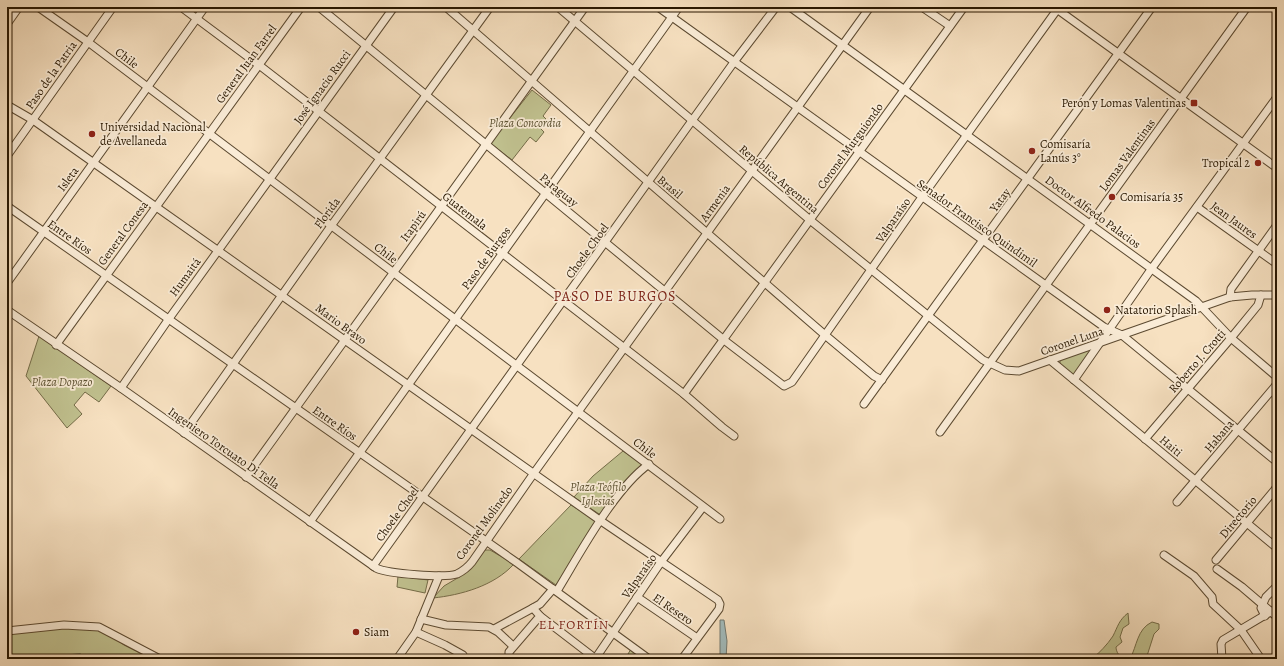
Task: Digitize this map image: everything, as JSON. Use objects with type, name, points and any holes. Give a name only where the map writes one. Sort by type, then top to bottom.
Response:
[{"type":"street","points":[[7,24],[19,7]]},
{"type":"street","name":"Chile","points":[[38,7],[88,42],[269,180],[649,464],[703,507],[720,518]]},
{"type":"street","name":"Paso de la Patria","points":[[7,156],[114,7]]},
{"type":"street","name":"Guatemala","points":[[181,7],[259,65],[684,394],[734,436]]},
{"type":"street","name":"Isleta","points":[[7,283],[205,7]]},
{"type":"street","name":"General Juan Farrel","points":[[208,134],[301,7]]},
{"type":"street","name":"Paraguay","points":[[319,7],[427,94],[545,194],[724,340],[780,385],[787,386]]},
{"type":"street","name":"José Ignacio Rucci","points":[[269,180],[394,7]]},
{"type":"street","name":"Brasil","points":[[446,7],[648,184],[825,335],[874,376],[882,380]]},
{"type":"street","name":"Florida","points":[[184,433],[282,294],[490,7]]},
{"type":"street","name":"República Argentina","points":[[558,7],[810,220],[873,269],[929,317],[989,364]]},
{"type":"street","name":"Itapirú","points":[[246,477],[585,7]]},
{"type":"street","name":"Senador Francisco Quindimil","points":[[658,7],[984,242],[1109,330],[1122,335],[1188,388],[1237,431],[1277,462]]},
{"type":"street","name":"Paso de Burgos","points":[[310,522],[679,7]]},
{"type":"street","name":"Choele Choel","points":[[373,566],[606,243],[692,120],[776,7]]},
{"type":"street","name":"Doctor Alfredo Palacios","points":[[790,7],[1152,268],[1202,306],[1232,338],[1277,377]]},
{"type":"street","name":"Armenia","points":[[578,412],[870,7]]},
{"type":"street","points":[[922,7],[950,26]]},
{"type":"street","name":"Coronel Murguiondo","points":[[684,394],[964,7]]},
{"type":"street","name":"Yatay","points":[[864,404],[984,242],[1152,7]]},
{"type":"street","name":"Lomas Valentinas","points":[[940,432],[1247,7]]},
{"type":"street","points":[[1056,8],[1277,168]]},
{"type":"street","name":"Valparaíso","points":[[787,386],[792,382],[873,269],[922,197],[968,136],[1056,8]]},
{"type":"street","points":[[1074,380],[1152,268],[1277,97]]},
{"type":"street","name":"Mario Bravo","points":[[7,105],[33,120],[217,251],[282,294],[601,521],[718,600],[720,604],[719,609],[697,638]]},
{"type":"street","name":"General Conesa","points":[[56,345],[208,134]]},
{"type":"street","name":"Humaitá","points":[[121,388],[217,251],[269,180]]},
{"type":"street","name":"Entre Ríos","points":[[7,206],[485,541],[650,659]]},
{"type":"street","name":"Jean Jaures","points":[[1197,207],[1277,264]]},
{"type":"street","points":[[1230,297],[1231,290],[1277,225]]},
{"type":"street","name":"Roberto J. Crotti","points":[[1145,438],[1232,338],[1258,304],[1261,295]]},
{"type":"street","name":"Coronel Luna","points":[[989,364],[1015,372],[1230,297],[1277,295]]},
{"type":"street","name":"Ingeniero Torcuato Di Tella","points":[[7,310],[56,345],[121,388],[373,566],[384,572],[439,576]]},
{"type":"street","name":"Haiti","points":[[1050,360],[1277,548]]},
{"type":"street","name":"Habana","points":[[1177,502],[1277,384]]},
{"type":"street","name":"Coronel Molinedo","points":[[439,576],[457,574],[469,565],[578,412]]},
{"type":"street","points":[[494,629],[540,604],[554,590],[627,485],[649,464]]},
{"type":"street","name":"Directorio","points":[[1216,560],[1277,487]]},
{"type":"street","name":"Valparaíso","points":[[595,659],[661,562],[703,507]]},
{"type":"street","points":[[1164,555],[1190,572],[1212,597],[1214,605],[1241,630],[1261,659]]},
{"type":"street","points":[[1217,569],[1275,614]]},
{"type":"street","points":[[397,659],[416,632],[439,576]]},
{"type":"street","points":[[1265,616],[1260,610],[1269,593],[1277,586]]},
{"type":"street","name":"El Resero","points":[[637,597],[697,638]]},
{"type":"street","points":[[533,608],[540,616],[595,659]]},
{"type":"street","points":[[1222,659],[1222,642],[1265,616],[1275,614]]},
{"type":"street","points":[[509,659],[508,655],[513,646],[540,616]]},
{"type":"street","points":[[421,619],[446,625],[484,626],[494,629],[513,646]]},
{"type":"street","points":[[7,631],[64,625],[99,627],[160,659]]},
{"type":"street","points":[[416,632],[463,655]]},
{"type":"street","points":[[682,659],[697,638]]},
{"type":"green space","name":"Plaza Concordia","points":[[532,90],[551,105],[543,116],[546,119],[539,127],[544,132],[536,142],[530,137],[512,160],[490,143]]},
{"type":"green space","name":"Plaza Dopazo","points":[[39,336],[111,386],[99,402],[85,392],[74,405],[82,414],[67,428],[26,376]]},
{"type":"green space","points":[[1089,350],[1091,351],[1074,375],[1060,365],[1060,359]]},
{"type":"green space","name":"Plaza Teófilo Iglesias","points":[[623,451],[642,464],[601,514],[599,514],[574,497],[593,476]]},
{"type":"green space","points":[[571,505],[598,522],[556,585],[519,559]]},
{"type":"green space","points":[[484,550],[490,550],[514,564],[506,572],[487,584],[455,595],[433,598],[444,586],[461,576]]},
{"type":"green space","points":[[398,576],[428,580],[425,593],[397,587]]},
{"type":"green space","points":[[1128,613],[1129,624],[1123,628],[1120,637],[1122,642],[1116,647],[1121,657],[1125,659],[1092,659],[1101,651],[1113,636],[1121,621]]},
{"type":"green space","points":[[1152,622],[1159,624],[1159,629],[1154,634],[1146,659],[1130,659],[1140,633]]},
{"type":"green space","points":[[67,628],[98,630],[110,635],[124,645],[152,659],[94,659],[80,654],[7,659],[7,633]]},
{"type":"green space","points":[[631,649],[645,659],[630,659],[628,654]]},
{"type":"water","points":[[720,620],[724,620],[727,641],[726,659],[720,659]]},
{"type":"water","points":[[80,654],[94,659],[25,659],[29,657]]},
{"type":"place","name":"Perón y Lomas Valentinas","points":[[1194,103]]},
{"type":"place","name":"Universidad Nacional de Avellaneda","points":[[92,134]]},
{"type":"place","name":"Comisaría Lanús 3°","points":[[1032,151]]},
{"type":"place","name":"Tropical 2","points":[[1258,163]]},
{"type":"place","name":"Comisaría 35","points":[[1112,197]]},
{"type":"place","name":"Natatorio Splash","points":[[1107,310]]},
{"type":"place","name":"Siam","points":[[356,632]]},
{"type":"district","name":"PASO DE BURGOS","points":[[615,296]]},
{"type":"district","name":"EL FORTÍN","points":[[574,624]]}]
